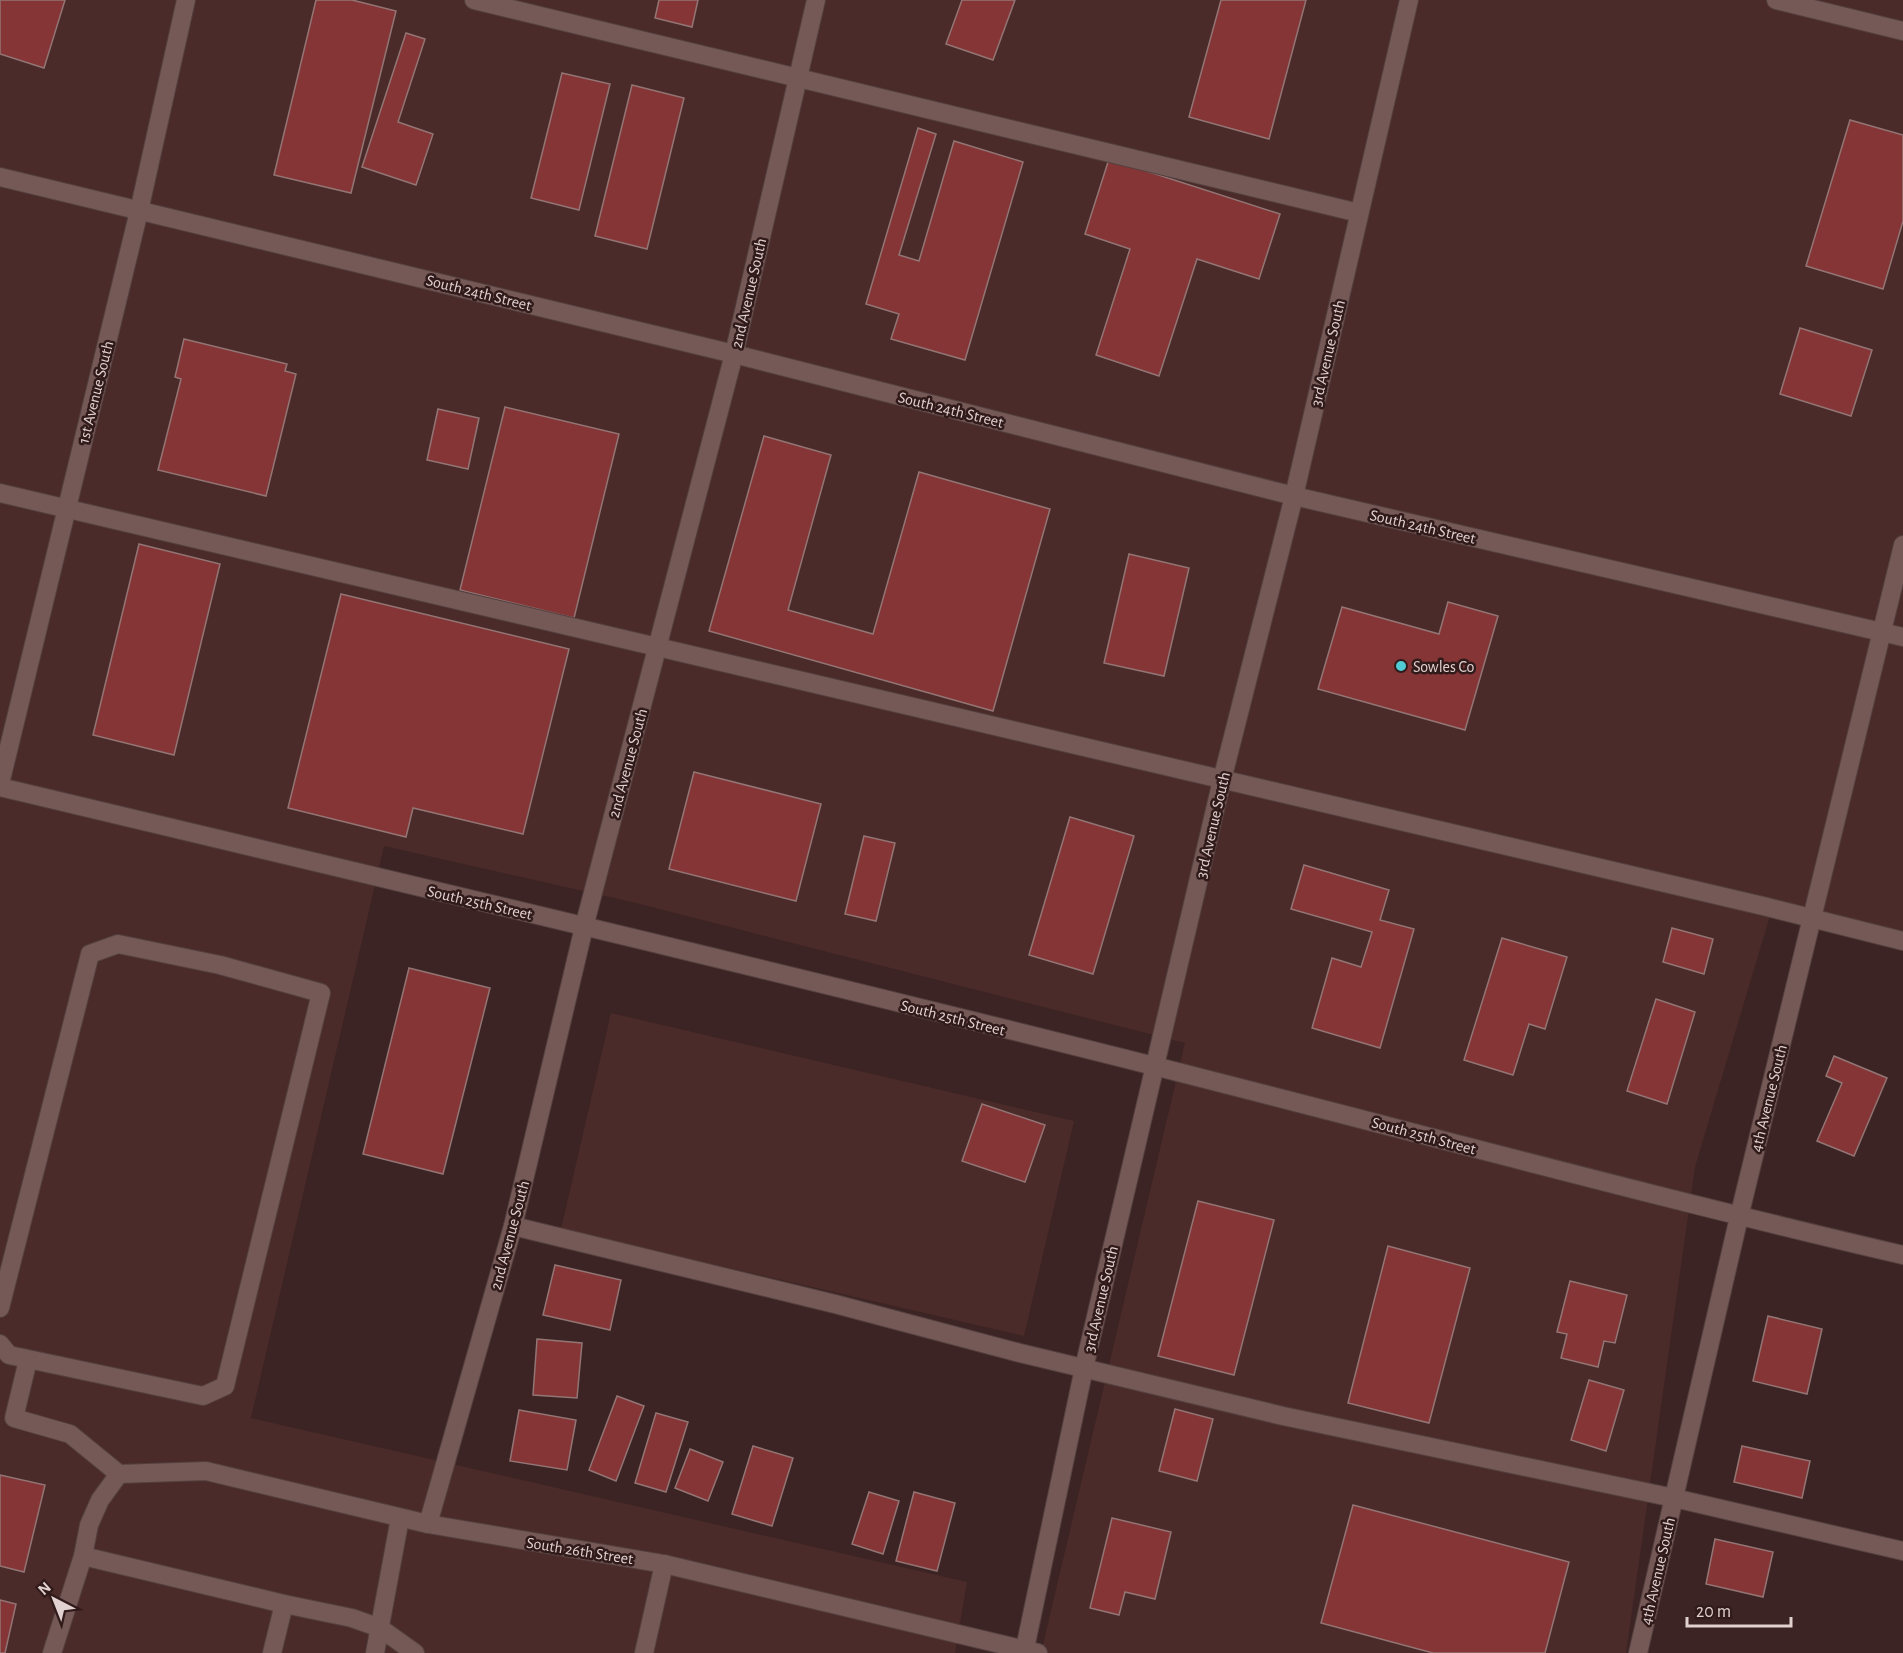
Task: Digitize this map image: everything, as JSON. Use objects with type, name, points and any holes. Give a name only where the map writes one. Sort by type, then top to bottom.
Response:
[{"type":"street","name":"1st Avenue South","points":[[0,786],[139,211],[186,0]]},
{"type":"street","points":[[474,0],[1359,213]]},
{"type":"street","name":"2nd Avenue South","points":[[428,1524],[513,1226],[584,927],[734,354],[816,0]]},
{"type":"street","name":"3rd Avenue South","points":[[1029,1652],[1084,1368],[1222,780],[1294,496],[1409,0]]},
{"type":"street","points":[[1776,0],[1903,31]]},
{"type":"street","name":"South 24th Street","points":[[0,177],[734,354],[1294,496],[1903,637]]},
{"type":"street","points":[[0,493],[1903,941]]},
{"type":"street","name":"4th Avenue South","points":[[1638,1653],[1739,1217],[1903,545]]},
{"type":"street","name":"South 25th Street","points":[[0,786],[1155,1066],[1739,1217],[1903,1255]]},
{"type":"street","points":[[0,1308],[90,954],[118,944],[220,965],[321,993],[225,1386],[203,1396],[28,1360],[9,1355],[0,1344]]},
{"type":"street","points":[[513,1226],[836,1304],[1020,1353],[1284,1416],[1674,1498],[1903,1551]]},
{"type":"street","points":[[28,1360],[14,1418],[70,1434],[119,1474],[100,1500],[89,1525],[83,1556],[52,1653]]},
{"type":"street","name":"South 26th Street","points":[[119,1474],[206,1471],[428,1524],[664,1564],[1029,1652]]},
{"type":"street","points":[[375,1653],[400,1518]]},
{"type":"street","points":[[83,1556],[352,1618],[380,1628],[415,1653]]},
{"type":"street","points":[[644,1653],[664,1564]]},
{"type":"street","points":[[272,1653],[284,1604]]},
{"type":"shaded area","points":[[0,0],[1903,0],[1903,941],[1772,909],[1695,1167],[1626,1653],[1041,1653],[1185,1043],[632,902],[384,846],[251,1418],[967,1582],[955,1653],[0,1653]]},
{"type":"shaded area","points":[[611,1013],[1074,1121],[1024,1336],[561,1229]]},
{"type":"building","points":[[0,0],[65,0],[44,68],[0,54]]},
{"type":"building","points":[[316,0],[352,0],[396,11],[351,193],[274,175]]},
{"type":"building","points":[[659,0],[698,0],[692,27],[655,18]]},
{"type":"building","points":[[962,0],[1015,0],[993,60],[946,44]]},
{"type":"building","points":[[1221,0],[1306,0],[1269,139],[1189,117]]},
{"type":"building","points":[[406,33],[425,39],[398,122],[433,134],[416,185],[362,167]]},
{"type":"building","points":[[562,73],[610,84],[579,210],[531,198]]},
{"type":"building","points":[[632,85],[684,98],[647,249],[595,236]]},
{"type":"building","points":[[1850,120],[1903,135],[1903,221],[1883,289],[1806,266]]},
{"type":"building","points":[[918,128],[936,134],[899,255],[919,261],[954,141],[1023,162],[965,360],[891,339],[899,314],[866,304]]},
{"type":"building","points":[[1109,159],[1280,214],[1259,279],[1197,259],[1159,376],[1096,355],[1130,249],[1085,234]]},
{"type":"building","points":[[1800,328],[1872,350],[1851,416],[1780,394]]},
{"type":"building","points":[[184,339],[287,364],[285,371],[296,374],[266,496],[158,470],[181,379],[175,377]]},
{"type":"building","points":[[505,407],[619,434],[574,618],[460,590]]},
{"type":"building","points":[[438,409],[479,418],[468,469],[427,460]]},
{"type":"building","points":[[764,436],[831,455],[788,610],[873,634],[919,472],[1050,509],[993,711],[709,631]]},
{"type":"building","points":[[139,544],[220,564],[174,755],[93,735]]},
{"type":"building","points":[[1129,554],[1189,568],[1164,676],[1104,663]]},
{"type":"building","points":[[341,594],[569,649],[523,834],[413,808],[406,837],[288,808]]},
{"type":"building","points":[[1448,602],[1498,616],[1465,730],[1318,689],[1342,607],[1439,634]]},
{"type":"building","points":[[694,772],[821,804],[796,901],[669,869]]},
{"type":"building","points":[[1070,817],[1134,836],[1093,974],[1029,955]]},
{"type":"building","points":[[864,836],[895,843],[876,921],[845,914]]},
{"type":"building","points":[[1304,865],[1389,890],[1380,920],[1414,929],[1380,1048],[1312,1028],[1332,958],[1361,967],[1372,932],[1291,909]]},
{"type":"building","points":[[1672,928],[1713,939],[1704,974],[1663,962]]},
{"type":"building","points":[[1502,938],[1567,957],[1545,1029],[1529,1024],[1513,1075],[1464,1060]]},
{"type":"building","points":[[409,968],[490,988],[443,1174],[363,1154]]},
{"type":"building","points":[[1656,999],[1695,1012],[1667,1104],[1627,1091]]},
{"type":"building","points":[[1834,1056],[1887,1078],[1854,1156],[1817,1141],[1842,1083],[1826,1076]]},
{"type":"building","points":[[982,1104],[1045,1125],[1025,1182],[962,1161]]},
{"type":"building","points":[[1198,1201],[1274,1220],[1234,1375],[1158,1356]]},
{"type":"building","points":[[1388,1246],[1470,1268],[1429,1423],[1348,1403]]},
{"type":"building","points":[[555,1265],[621,1280],[610,1330],[543,1315]]},
{"type":"building","points":[[1570,1281],[1627,1295],[1615,1343],[1604,1341],[1598,1367],[1561,1358],[1567,1334],[1557,1332]]},
{"type":"building","points":[[1768,1316],[1822,1329],[1807,1394],[1753,1381]]},
{"type":"building","points":[[537,1339],[582,1343],[577,1398],[533,1395]]},
{"type":"building","points":[[1589,1380],[1624,1390],[1606,1451],[1571,1440]]},
{"type":"building","points":[[617,1396],[644,1406],[616,1481],[589,1470]]},
{"type":"building","points":[[1175,1409],[1213,1419],[1197,1481],[1159,1471]]},
{"type":"building","points":[[519,1410],[576,1420],[567,1470],[510,1461]]},
{"type":"building","points":[[656,1413],[688,1422],[666,1492],[635,1483]]},
{"type":"building","points":[[753,1446],[793,1458],[772,1526],[732,1514]]},
{"type":"building","points":[[1742,1446],[1810,1461],[1802,1498],[1734,1482]]},
{"type":"building","points":[[690,1449],[723,1462],[708,1501],[675,1488]]},
{"type":"building","points":[[0,1475],[45,1485],[24,1572],[0,1566]]},
{"type":"building","points":[[869,1492],[899,1501],[883,1554],[852,1544]]},
{"type":"building","points":[[914,1492],[955,1503],[937,1571],[896,1561]]},
{"type":"building","points":[[1353,1505],[1569,1562],[1545,1653],[1433,1653],[1321,1623]]},
{"type":"building","points":[[1112,1518],[1171,1532],[1155,1599],[1125,1592],[1119,1615],[1090,1608]]},
{"type":"building","points":[[1715,1539],[1773,1552],[1763,1597],[1706,1584]]},
{"type":"building","points":[[0,1600],[16,1604],[5,1653],[0,1653]]},
{"type":"place","name":"Sowles Co","points":[[1401,666]]}]
